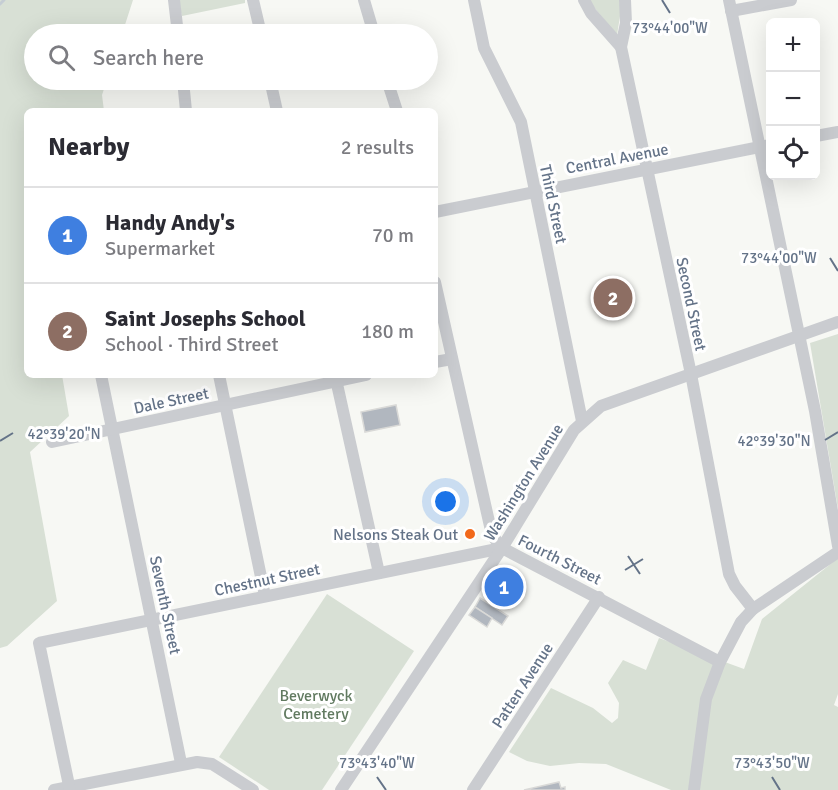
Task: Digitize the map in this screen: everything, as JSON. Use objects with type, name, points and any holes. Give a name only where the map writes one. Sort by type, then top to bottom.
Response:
[{"type":"street","points":[[174,0],[177,24]]},
{"type":"street","points":[[253,0],[259,24]]},
{"type":"street","points":[[364,0],[371,24]]},
{"type":"street","name":"Third Street","points":[[474,0],[484,48],[521,122],[582,421]]},
{"type":"street","points":[[584,0],[621,47]]},
{"type":"street","name":"Second Street","points":[[625,0],[626,23],[621,47],[691,374],[729,574],[735,586],[753,609]]},
{"type":"street","points":[[791,0],[730,6],[765,146],[797,335],[815,411],[838,546]]},
{"type":"street","points":[[184,90],[186,108]]},
{"type":"street","points":[[272,90],[276,108]]},
{"type":"street","points":[[390,90],[396,108]]},
{"type":"street","points":[[820,135],[838,132]]},
{"type":"street","name":"Central Avenue","points":[[438,211],[765,146]]},
{"type":"street","name":"Fourth Street","points":[[438,296],[489,529],[502,548],[720,662]]},
{"type":"street","name":"Washington Avenue","points":[[340,790],[502,548],[529,500],[582,421],[601,406],[838,322]]},
{"type":"street","points":[[438,361],[452,359]]},
{"type":"street","name":"Seventh Street","points":[[102,378],[181,763]]},
{"type":"street","points":[[220,378],[265,596]]},
{"type":"street","points":[[336,378],[379,573]]},
{"type":"street","name":"Dale Street","points":[[52,442],[225,405],[336,378]]},
{"type":"street","name":"Chestnut Street","points":[[70,788],[39,643],[502,548]]},
{"type":"street","points":[[694,790],[706,699],[720,662],[741,622],[753,609],[838,552]]},
{"type":"street","name":"Patten Avenue","points":[[473,790],[598,597]]},
{"type":"street","points":[[54,790],[181,763],[212,764],[253,790]]},
{"type":"green space","points":[[0,0],[133,0],[125,24],[24,24],[24,90],[104,90],[104,108],[24,108],[24,378],[63,378],[69,416],[30,452],[57,601],[7,646],[0,648]]},
{"type":"green space","points":[[178,0],[245,0],[245,3],[182,16]]},
{"type":"green space","points":[[588,0],[619,0],[621,10],[617,35]]},
{"type":"green space","points":[[838,334],[838,509],[810,343]]},
{"type":"green space","points":[[838,558],[838,694],[834,705],[838,707],[838,790],[671,790],[606,764],[579,763],[550,766],[527,761],[509,752],[551,688],[593,708],[612,723],[618,718],[619,703],[608,683],[623,660],[646,670],[659,638],[744,669],[762,619]]},
{"type":"green space","name":"Beverwyck Cemetery","points":[[327,594],[414,651],[322,790],[269,790],[219,757]]},
{"type":"building","points":[[396,405],[400,425],[365,432],[361,412]]},
{"type":"building","points":[[508,568],[519,575],[501,606],[490,599]]},
{"type":"building","points":[[480,598],[508,616],[502,625],[475,607]]},
{"type":"building","points":[[475,607],[492,618],[487,627],[469,615]]},
{"type":"building","points":[[559,782],[561,788],[565,787],[565,790],[524,790]]},
{"type":"waterway","points":[[0,4],[4,0]]},
{"type":"place","name":"Saint Josephs School","points":[[613,298]]},
{"type":"place","name":"Nelsons Steak Out","points":[[470,534]]},
{"type":"place","name":"Handy Andy's","points":[[504,587]]}]
